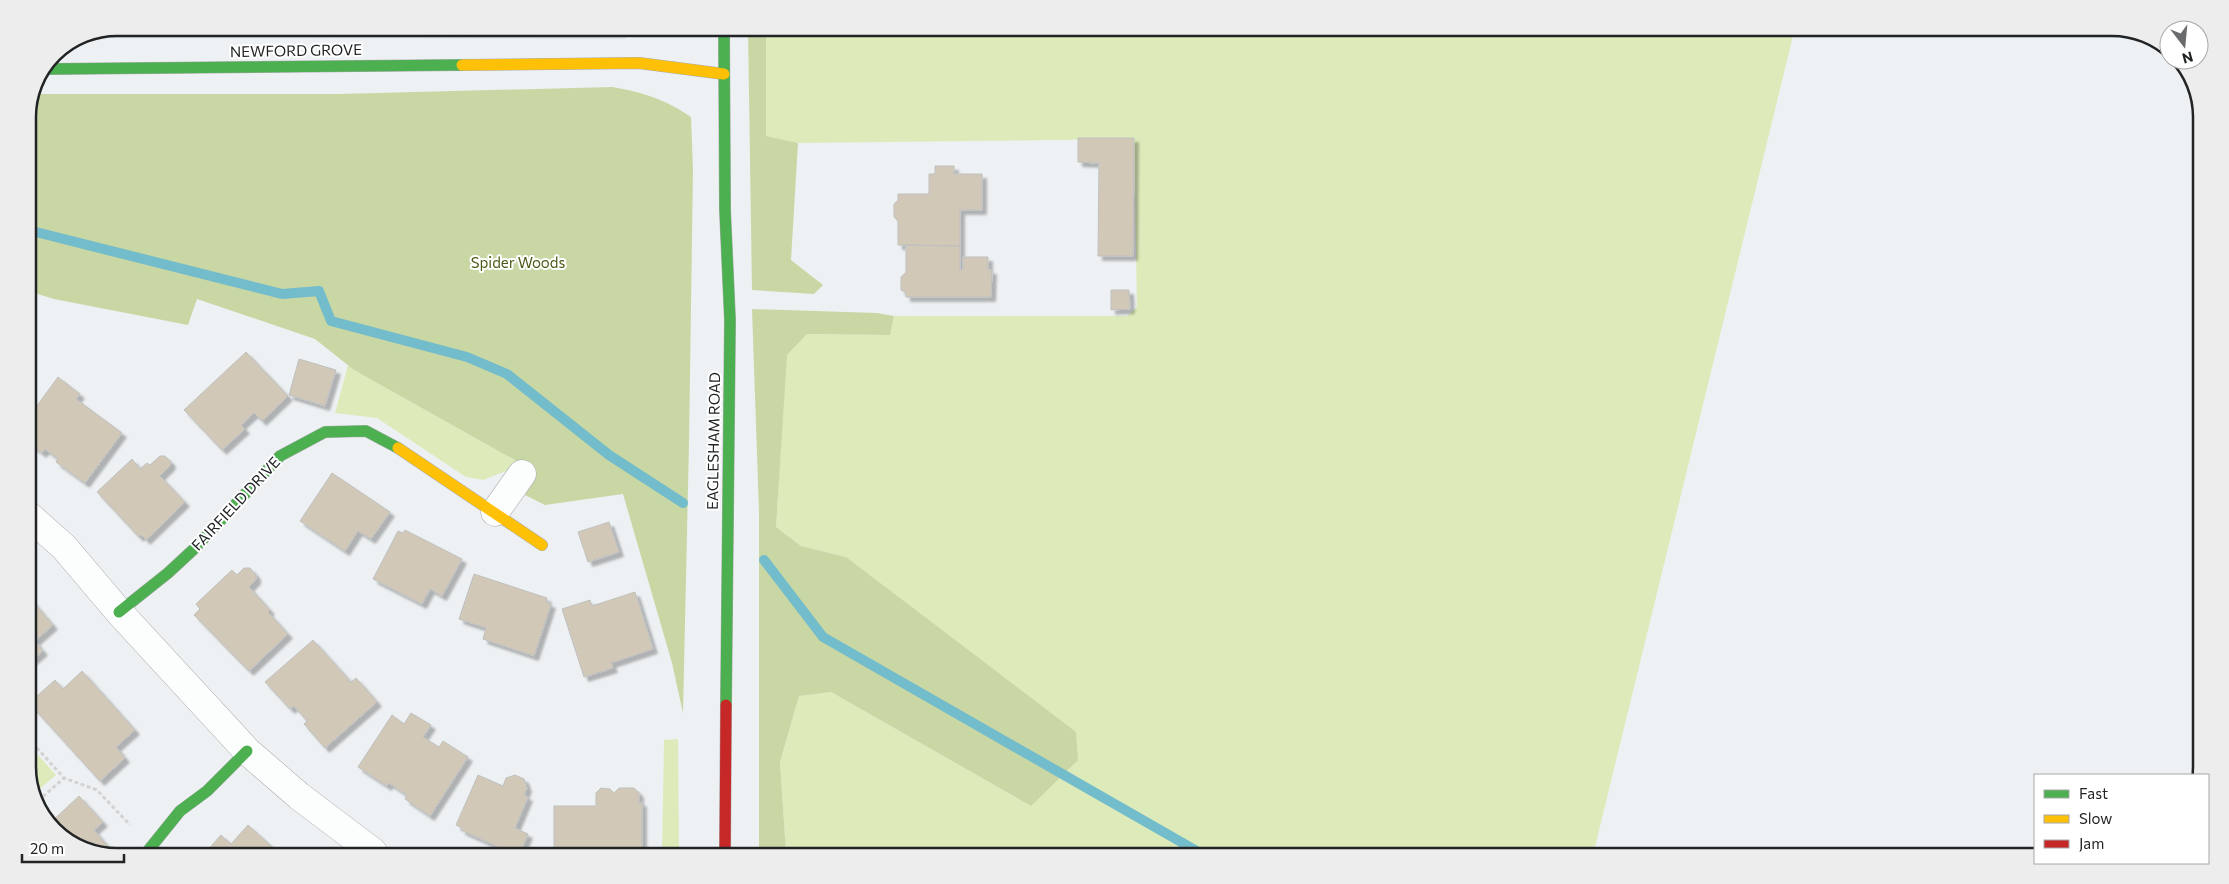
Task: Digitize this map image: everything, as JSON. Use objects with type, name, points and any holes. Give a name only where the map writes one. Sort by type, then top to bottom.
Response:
[{"type":"street","name":"EAGLESHAM ROAD","points":[[724,36],[725,210],[730,320],[725,848]]},
{"type":"street","name":"NEWFORD GROVE","points":[[53,69],[639,62],[724,74]]},
{"type":"street","name":"FAIRFIELD DRIVE","points":[[120,612],[195,548],[280,456],[325,432],[366,431],[406,452],[542,545]]},
{"type":"street","points":[[495,512],[522,474]]},
{"type":"street","points":[[36,522],[64,547],[120,612],[247,751],[299,796],[368,848]]},
{"type":"street","points":[[150,848],[180,811],[207,791],[247,751]]},
{"type":"path","points":[[36,750],[64,778],[97,790],[148,848]]},
{"type":"path","points":[[43,797],[64,778]]},
{"type":"shaded area","points":[[117,36],[628,36],[625,39],[102,38]]},
{"type":"green space","points":[[748,36],[766,36],[766,136],[798,143],[791,260],[823,285],[814,294],[752,290]]},
{"type":"green space","points":[[766,36],[1793,36],[1595,848],[786,848],[780,762],[799,696],[831,692],[1031,806],[846,557],[801,546],[776,527],[786,355],[807,334],[890,335],[894,316],[1127,316],[1137,307],[1134,139],[798,143],[765,136]]},
{"type":"green space","name":"Spider Woods","points":[[612,87],[653,97],[672,105],[691,117],[693,170],[683,713],[672,663],[623,494],[545,505],[525,495],[536,475],[520,463],[354,370],[315,339],[197,299],[188,325],[54,299],[36,293],[36,117],[40,94],[339,94]]},
{"type":"green space","points":[[752,309],[877,313],[894,316],[890,335],[807,334],[787,355],[776,527],[801,546],[846,557],[1076,732],[1078,760],[1031,806],[831,692],[799,696],[780,762],[786,848],[759,848],[759,512]]},
{"type":"green space","points":[[348,365],[520,463],[511,469],[483,480],[466,477],[377,418],[335,413]]},
{"type":"green space","points":[[678,739],[679,848],[662,848],[664,740]]},
{"type":"green space","points":[[36,755],[56,775],[40,789],[36,772]]},
{"type":"building","points":[[1078,138],[1134,138],[1133,256],[1098,256],[1099,163],[1078,162]]},
{"type":"building","points":[[935,166],[954,166],[954,174],[982,174],[982,210],[960,210],[960,246],[898,245],[898,221],[894,217],[894,204],[898,200],[898,194],[929,194],[929,174],[935,174]]},
{"type":"building","points":[[906,245],[960,246],[960,270],[963,270],[963,257],[988,257],[988,270],[992,270],[991,297],[906,297],[906,293],[901,290],[901,277],[906,272]]},
{"type":"building","points":[[1111,290],[1129,290],[1130,309],[1111,310]]},
{"type":"building","points":[[246,352],[288,396],[262,421],[254,413],[241,425],[245,429],[222,450],[184,410]]},
{"type":"building","points":[[299,359],[336,370],[325,406],[289,395]]},
{"type":"building","points":[[58,377],[80,394],[76,399],[122,433],[85,483],[56,462],[58,459],[45,449],[42,453],[36,449],[36,407]]},
{"type":"building","points":[[160,456],[165,456],[171,462],[170,466],[160,476],[185,502],[146,540],[141,535],[139,537],[97,492],[132,459],[140,469],[147,463],[150,465]]},
{"type":"building","points":[[332,473],[390,512],[371,539],[358,531],[345,551],[300,521]]},
{"type":"building","points":[[609,522],[619,552],[588,562],[578,532]]},
{"type":"building","points":[[405,530],[462,559],[442,596],[430,589],[422,604],[373,579],[398,531],[403,533]]},
{"type":"building","points":[[244,568],[250,568],[256,575],[256,580],[249,587],[288,634],[249,671],[194,615],[200,609],[196,604],[232,570],[237,575]]},
{"type":"building","points":[[474,574],[547,598],[546,602],[551,604],[534,656],[483,639],[486,628],[459,619]]},
{"type":"building","points":[[635,592],[653,649],[611,663],[613,668],[584,677],[562,609],[590,600],[592,606]]},
{"type":"building","points":[[36,605],[53,625],[36,640]]},
{"type":"building","points":[[313,640],[351,682],[356,678],[377,702],[325,748],[304,724],[307,721],[294,706],[290,709],[265,682]]},
{"type":"building","points":[[36,642],[43,651],[36,657]]},
{"type":"building","points":[[82,671],[135,730],[116,747],[125,758],[100,781],[36,711],[36,697],[55,680],[63,689]]},
{"type":"building","points":[[411,713],[431,725],[423,737],[439,747],[443,741],[468,757],[430,816],[405,799],[407,795],[389,783],[387,786],[358,767],[392,715],[404,724]]},
{"type":"building","points":[[478,775],[503,786],[506,778],[515,775],[524,779],[527,788],[524,795],[528,797],[515,828],[528,834],[522,848],[501,848],[461,830],[462,828],[456,825]]},
{"type":"building","points":[[601,788],[610,789],[614,793],[619,788],[634,788],[639,793],[639,803],[642,802],[642,848],[554,848],[554,806],[596,806],[596,793]]},
{"type":"building","points":[[79,796],[103,822],[94,830],[108,847],[82,839],[68,831],[55,818]]},
{"type":"building","points":[[248,825],[274,848],[210,848],[221,835],[231,844]]},
{"type":"waterway","points":[[36,232],[282,294],[319,291],[331,321],[467,357],[507,374],[609,455],[683,503]]},
{"type":"waterway","points":[[764,560],[823,637],[1192,848]]},
{"type":"traffic: fast","points":[[724,36],[725,210],[730,320],[726,705]]},
{"type":"traffic: fast","points":[[53,69],[462,65]]},
{"type":"traffic: fast","points":[[119,612],[168,573],[195,548],[280,456],[325,432],[366,431],[398,448]]},
{"type":"traffic: fast","points":[[150,848],[180,811],[207,791],[247,751]]},
{"type":"traffic: slow","points":[[462,65],[639,63],[724,74]]},
{"type":"traffic: slow","points":[[398,448],[542,545]]},
{"type":"traffic: jam","points":[[725,848],[726,705]]}]
